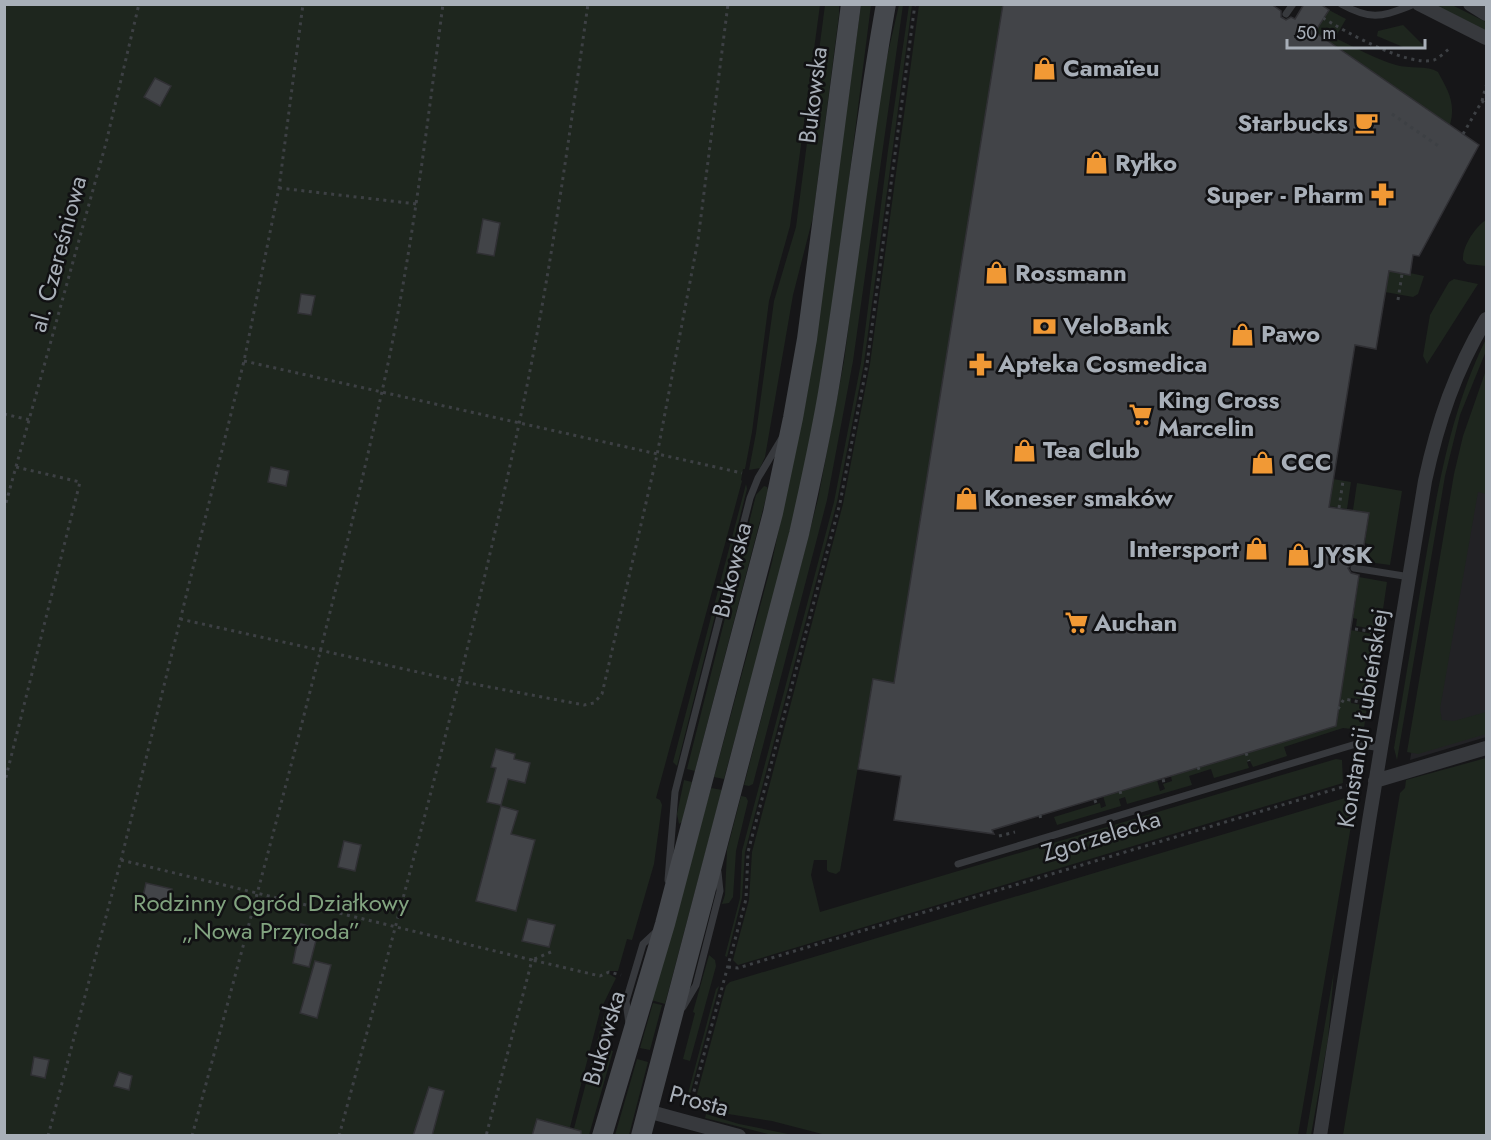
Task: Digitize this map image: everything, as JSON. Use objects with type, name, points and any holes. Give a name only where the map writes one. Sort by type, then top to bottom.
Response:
[{"type":"main road","name":"Bukowska","points":[[602,1136],[665,924],[761,562],[794,418],[807,339],[851,4]]},
{"type":"main road","points":[[641,1136],[814,469],[829,387],[871,86],[886,4]]},
{"type":"street","points":[[1417,4],[1486,38]]},
{"type":"street","points":[[1470,4],[1486,14]]},
{"type":"street","name":"Konstancji Łubieńskiej","points":[[1320,1136],[1375,781],[1434,439],[1451,387],[1468,350],[1486,319]]},
{"type":"street","points":[[1375,781],[1486,748]]},
{"type":"street","name":"Prosta","points":[[647,1111],[739,1136]]},
{"type":"lane","points":[[1284,4],[1286,14],[1293,4]]},
{"type":"lane","points":[[1341,4],[1370,17],[1417,4]]},
{"type":"lane","points":[[665,924],[675,792],[750,498],[758,478],[794,418]]},
{"type":"lane","points":[[1354,568],[1410,577]]},
{"type":"lane","points":[[958,864],[1356,744],[1381,748]]},
{"type":"path","name":"al. Czereśniowa","points":[[4,510],[106,143],[139,4]]},
{"type":"path","points":[[48,1136],[121,860],[244,361],[279,188],[303,4]]},
{"type":"path","points":[[192,1136],[321,650],[382,393],[417,204],[443,4]]},
{"type":"path","points":[[339,1136],[458,681],[519,423],[556,222],[588,4]]},
{"type":"path","points":[[180,619],[458,681],[584,705],[594,703],[602,694],[657,455],[698,240],[728,4]]},
{"type":"path","points":[[689,1113],[746,899],[748,852],[842,491],[867,364],[915,4]]},
{"type":"path","points":[[1323,18],[1385,51],[1410,59],[1434,60],[1449,49]]},
{"type":"path","points":[[1463,134],[1482,101],[1486,87]]},
{"type":"path","points":[[1482,101],[1486,104]]},
{"type":"path","points":[[1392,114],[1440,147]]},
{"type":"path","points":[[279,188],[417,204]]},
{"type":"path","points":[[1398,300],[1402,274]]},
{"type":"path","points":[[244,361],[735,472],[741,479],[744,474]]},
{"type":"path","points":[[4,414],[30,420]]},
{"type":"path","points":[[4,785],[80,482],[16,467]]},
{"type":"path","points":[[1339,508],[1343,481]]},
{"type":"path","points":[[1355,629],[1384,633]]},
{"type":"path","points":[[1338,709],[1344,699],[1372,704]]},
{"type":"path","points":[[1246,753],[1249,761]]},
{"type":"path","points":[[1198,767],[1200,772]]},
{"type":"path","name":"Zgorzelecka","points":[[728,967],[738,968],[1362,782],[1375,781]]},
{"type":"path","points":[[1120,791],[1122,798]]},
{"type":"path","points":[[1040,815],[1041,821]]},
{"type":"path","points":[[999,837],[1015,832]]},
{"type":"path","points":[[121,860],[600,976],[609,972],[622,976]]},
{"type":"path","points":[[532,960],[551,952]]},
{"type":"path","points":[[486,1136],[532,960]]},
{"type":"shaded area","points":[[1486,378],[1486,737],[1410,760],[1456,485]]},
{"type":"green space","name":"Rodzinny Ogród Działkowy „Nowa Przyroda”","points":[[5,5],[820,5],[790,226],[769,301],[745,469],[743,469],[742,481],[656,798],[662,805],[654,864],[632,940],[627,939],[618,971],[610,971],[609,974],[616,978],[600,1011],[568,1135],[5,1136]]},
{"type":"green space","points":[[825,5],[839,5],[839,15],[813,217],[793,295],[765,457],[760,468],[749,470],[774,301],[796,227]]},
{"type":"green space","points":[[861,5],[871,5],[840,249],[818,396],[788,541],[724,779],[714,777],[772,562],[807,395]]},
{"type":"green space","points":[[899,5],[903,5],[853,361],[827,500],[753,784],[749,786],[744,785],[818,499],[844,361],[880,87]]},
{"type":"green space","points":[[909,5],[912,5],[864,363],[837,502],[745,852],[742,898],[727,957],[725,956],[740,898],[742,851],[834,502],[861,363]]},
{"type":"green space","points":[[919,5],[1003,5],[894,683],[873,679],[840,871],[836,874],[829,872],[827,860],[814,860],[811,875],[820,912],[1336,759],[1342,760],[1343,783],[738,965],[733,960],[749,900],[752,852],[843,504],[870,364]]},
{"type":"green space","points":[[1435,5],[1452,5],[1486,22],[1486,32]]},
{"type":"green space","points":[[1329,10],[1346,19],[1335,38],[1388,62],[1438,72],[1448,91],[1451,103],[1450,125],[1315,32]]},
{"type":"green space","points":[[1403,25],[1423,45],[1422,49],[1403,47],[1377,36],[1378,31]]},
{"type":"green space","points":[[1486,220],[1486,266],[1467,264],[1463,260],[1463,255],[1467,243]]},
{"type":"green space","points":[[1389,271],[1424,276],[1418,294],[1413,297],[1385,292]]},
{"type":"green space","points":[[1454,279],[1478,284],[1427,364],[1423,356],[1430,315],[1449,282]]},
{"type":"green space","points":[[1486,339],[1486,351],[1460,415],[1445,476],[1397,760],[1394,748],[1440,480],[1463,394]]},
{"type":"green space","points":[[1486,370],[1486,494],[1478,492],[1440,709],[1442,720],[1454,721],[1486,712],[1486,734],[1418,754],[1407,752],[1454,474],[1463,436]]},
{"type":"green space","points":[[1333,479],[1351,482],[1347,509],[1329,506]]},
{"type":"green space","points":[[1357,483],[1402,491],[1390,565],[1368,562],[1371,545],[1365,543],[1369,513],[1353,510]]},
{"type":"green space","points":[[746,484],[747,489],[677,766],[673,762]]},
{"type":"green space","points":[[764,486],[768,490],[695,771],[687,769],[756,495]]},
{"type":"green space","points":[[1359,577],[1387,582],[1380,630],[1356,626],[1357,619],[1353,618]]},
{"type":"green space","points":[[1350,630],[1379,635],[1368,700],[1351,698],[1351,703],[1367,706],[1364,728],[1361,730],[1343,728],[1284,747],[1287,756],[1253,767],[1250,761],[1247,762],[1249,768],[1214,778],[1211,769],[1189,776],[1192,785],[1127,804],[1125,797],[1119,799],[1121,806],[1057,825],[1054,817],[1100,803],[1101,808],[1106,806],[1103,796],[1157,780],[1160,791],[1165,789],[1163,784],[1172,781],[1171,776]]},
{"type":"green space","points":[[1486,758],[1486,1135],[1343,1135],[1400,793],[1405,788],[1406,780]]},
{"type":"green space","points":[[684,780],[692,782],[682,822],[679,824],[677,814]]},
{"type":"green space","points":[[711,788],[722,790],[665,1004],[651,1000]]},
{"type":"green space","points":[[741,796],[746,797],[748,801],[736,851],[733,897],[729,903],[722,904],[725,895],[727,850]]},
{"type":"green space","points":[[1345,798],[1353,814],[1298,1135],[826,1135],[772,1121],[716,1112],[717,1107],[713,1106],[711,1110],[694,1105],[726,986],[730,982]]},
{"type":"green space","points":[[709,955],[715,960],[716,966],[690,1061],[683,1059]]},
{"type":"green space","points":[[1334,971],[1328,1039],[1311,1135],[1306,1135]]},
{"type":"green space","points":[[719,986],[688,1102],[686,1101],[716,989]]},
{"type":"green space","points":[[615,998],[609,1050],[613,1051],[589,1135],[572,1136],[604,1015]]},
{"type":"green space","points":[[653,1003],[662,1005],[650,1050],[640,1048]]},
{"type":"green space","points":[[637,1059],[648,1062],[629,1135],[615,1135]]},
{"type":"green space","points":[[706,1114],[739,1124],[793,1135],[772,1135],[705,1118]]},
{"type":"building","name":"King Cross Marcelin","points":[[1003,4],[1271,4],[1281,11],[1281,17],[1286,20],[1291,17],[1295,19],[1304,4],[1320,4],[1329,10],[1315,32],[1479,145],[1419,256],[1413,255],[1410,275],[1389,271],[1376,349],[1355,345],[1329,507],[1369,513],[1361,563],[1353,563],[1348,568],[1351,573],[1359,575],[1336,726],[992,830],[994,834],[894,820],[901,776],[858,769],[873,679],[894,683]]},
{"type":"building","points":[[155,78],[171,86],[160,106],[144,97]]},
{"type":"building","points":[[483,219],[500,223],[494,256],[477,253]]},
{"type":"building","points":[[301,294],[315,296],[311,315],[298,313]]},
{"type":"building","points":[[271,467],[289,471],[286,486],[268,482]]},
{"type":"building","points":[[496,749],[515,754],[514,759],[530,763],[525,783],[508,779],[501,805],[487,802],[496,768],[491,767]]},
{"type":"building","points":[[501,806],[518,811],[511,834],[535,840],[516,911],[476,901]]},
{"type":"building","points":[[344,841],[361,845],[355,871],[338,867]]},
{"type":"building","points":[[146,883],[172,889],[168,905],[142,901]]},
{"type":"building","points":[[528,919],[555,925],[549,947],[522,941]]},
{"type":"building","points":[[301,924],[319,929],[309,967],[293,963]]},
{"type":"building","points":[[315,961],[331,965],[317,1018],[300,1013]]},
{"type":"building","points":[[34,1057],[49,1060],[45,1078],[31,1075]]},
{"type":"building","points":[[119,1072],[132,1076],[129,1090],[114,1086]]},
{"type":"building","points":[[429,1087],[444,1091],[432,1136],[413,1136]]},
{"type":"building","points":[[537,1119],[581,1131],[581,1136],[532,1136]]},
{"type":"place","name":"Camaïeu","points":[[1045,68]]},
{"type":"place","name":"Starbucks","points":[[1366,123]]},
{"type":"place","name":"Ryłko","points":[[1097,163]]},
{"type":"place","name":"Super - Pharm","points":[[1382,195]]},
{"type":"place","name":"Rossmann","points":[[997,273]]},
{"type":"place","name":"VeloBank","points":[[1045,326]]},
{"type":"place","name":"Pawo","points":[[1243,334]]},
{"type":"place","name":"Apteka Cosmedica","points":[[980,364]]},
{"type":"place","name":"King Cross Marcelin","points":[[1140,414]]},
{"type":"place","name":"Tea Club","points":[[1025,450]]},
{"type":"place","name":"CCC","points":[[1263,462]]},
{"type":"place","name":"Koneser smaków","points":[[966,498]]},
{"type":"place","name":"Intersport","points":[[1257,549]]},
{"type":"place","name":"JYSK","points":[[1299,555]]},
{"type":"place","name":"Auchan","points":[[1076,623]]}]
